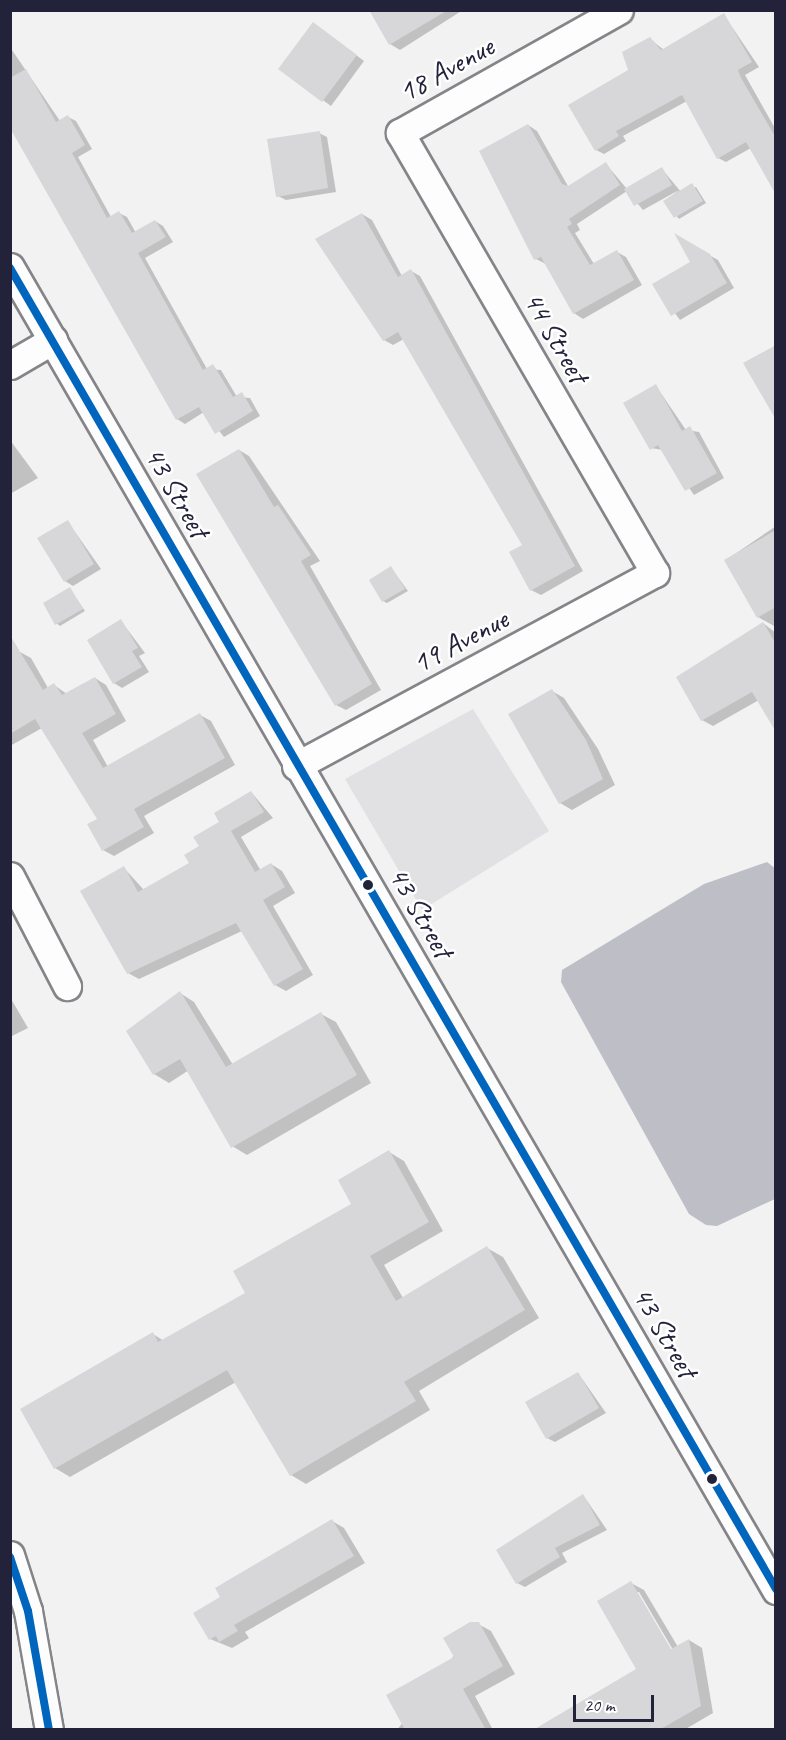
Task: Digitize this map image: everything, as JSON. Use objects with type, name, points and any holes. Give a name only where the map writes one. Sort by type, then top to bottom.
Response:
[{"type":"street","name":"18 Avenue","points":[[400,133],[619,10]]},
{"type":"street","name":"44 Street","points":[[400,133],[655,573]]},
{"type":"street","name":"43 Street","points":[[10,267],[296,766],[776,1590]]},
{"type":"street","points":[[10,365],[53,340]]},
{"type":"street","name":"19 Avenue","points":[[296,766],[655,573]]},
{"type":"street","points":[[10,876],[68,986]]},
{"type":"street","points":[[10,1555],[28,1611],[49,1730]]},
{"type":"shaded area","points":[[473,709],[549,831],[422,910],[345,779]]},
{"type":"shaded area","points":[[767,862],[776,869],[775,1199],[717,1226],[706,1225],[689,1214],[561,982],[562,970],[704,884]]},
{"type":"building","points":[[369,10],[448,10],[389,45]]},
{"type":"building","points":[[724,13],[752,62],[738,70],[741,78],[776,138],[776,195],[746,142],[717,159],[682,95],[616,131],[619,136],[595,151],[568,105],[628,70],[622,52],[650,37],[661,50]]},
{"type":"building","points":[[313,22],[357,55],[322,102],[278,69]]},
{"type":"building","points":[[26,69],[56,122],[68,115],[85,145],[72,153],[107,218],[119,211],[132,233],[155,220],[166,237],[138,253],[203,370],[213,364],[233,397],[242,392],[253,411],[215,434],[199,407],[176,420],[10,128],[10,78]]},
{"type":"building","points":[[528,124],[562,184],[568,186],[606,162],[620,185],[569,219],[572,224],[567,227],[590,265],[617,250],[634,280],[573,314],[541,257],[534,260],[479,151]]},
{"type":"building","points":[[320,131],[328,188],[276,197],[267,139]]},
{"type":"building","points":[[662,167],[672,185],[634,206],[624,189]]},
{"type":"building","points":[[692,183],[703,201],[674,218],[663,201]]},
{"type":"building","points":[[362,213],[398,277],[411,269],[575,566],[530,591],[509,552],[522,545],[398,332],[383,341],[315,239]]},
{"type":"building","points":[[674,233],[710,254],[727,283],[671,316],[652,284],[690,262]]},
{"type":"building","points":[[776,345],[776,420],[743,363]]},
{"type":"building","points":[[656,384],[682,431],[690,426],[717,473],[685,491],[658,445],[650,450],[623,403]]},
{"type":"building","points":[[239,449],[274,507],[278,505],[311,555],[301,561],[372,684],[335,706],[196,474]]},
{"type":"building","points":[[68,520],[94,564],[64,582],[37,538]]},
{"type":"building","points":[[776,530],[776,607],[757,618],[724,560]]},
{"type":"building","points":[[391,566],[405,589],[382,602],[369,580]]},
{"type":"building","points":[[70,587],[83,609],[55,625],[43,603]]},
{"type":"building","points":[[121,619],[138,648],[132,651],[142,667],[113,684],[87,640]]},
{"type":"building","points":[[763,622],[776,644],[776,732],[752,692],[701,721],[676,677]]},
{"type":"building","points":[[10,635],[43,690],[54,683],[62,695],[95,677],[116,714],[82,733],[103,768],[200,713],[225,758],[134,809],[144,827],[102,851],[87,824],[97,819],[35,719],[10,734]]},
{"type":"building","points":[[552,689],[586,740],[603,779],[559,804],[508,714]]},
{"type":"building","points":[[251,791],[264,812],[231,831],[255,872],[271,863],[285,887],[263,900],[303,969],[274,986],[236,923],[127,974],[80,891],[124,866],[138,892],[189,863],[184,855],[199,846],[193,837],[219,822],[214,813]]},
{"type":"building","points":[[180,991],[226,1067],[321,1012],[357,1075],[231,1148],[180,1059],[153,1075],[126,1031]]},
{"type":"building","points":[[389,1150],[429,1222],[370,1256],[396,1301],[487,1246],[525,1310],[404,1382],[416,1401],[290,1476],[227,1370],[54,1469],[20,1409],[153,1332],[158,1342],[245,1293],[233,1271],[351,1204],[338,1180]]},
{"type":"building","points":[[578,1372],[599,1408],[546,1439],[525,1402]]},
{"type":"building","points":[[583,1494],[600,1525],[555,1548],[560,1557],[516,1584],[496,1550]]},
{"type":"building","points":[[332,1519],[354,1556],[234,1625],[238,1631],[219,1642],[216,1636],[209,1640],[193,1613],[220,1597],[215,1588]]},
{"type":"building","points":[[631,1581],[671,1649],[689,1639],[701,1706],[659,1730],[533,1730],[636,1669],[597,1601]]},
{"type":"building","points":[[470,1622],[479,1622],[503,1666],[463,1689],[486,1730],[405,1730],[386,1695],[454,1657],[443,1638]]},
{"type":"transit line","points":[[10,268],[776,1589]]},
{"type":"transit line","points":[[10,1557],[28,1611],[49,1730]]}]
